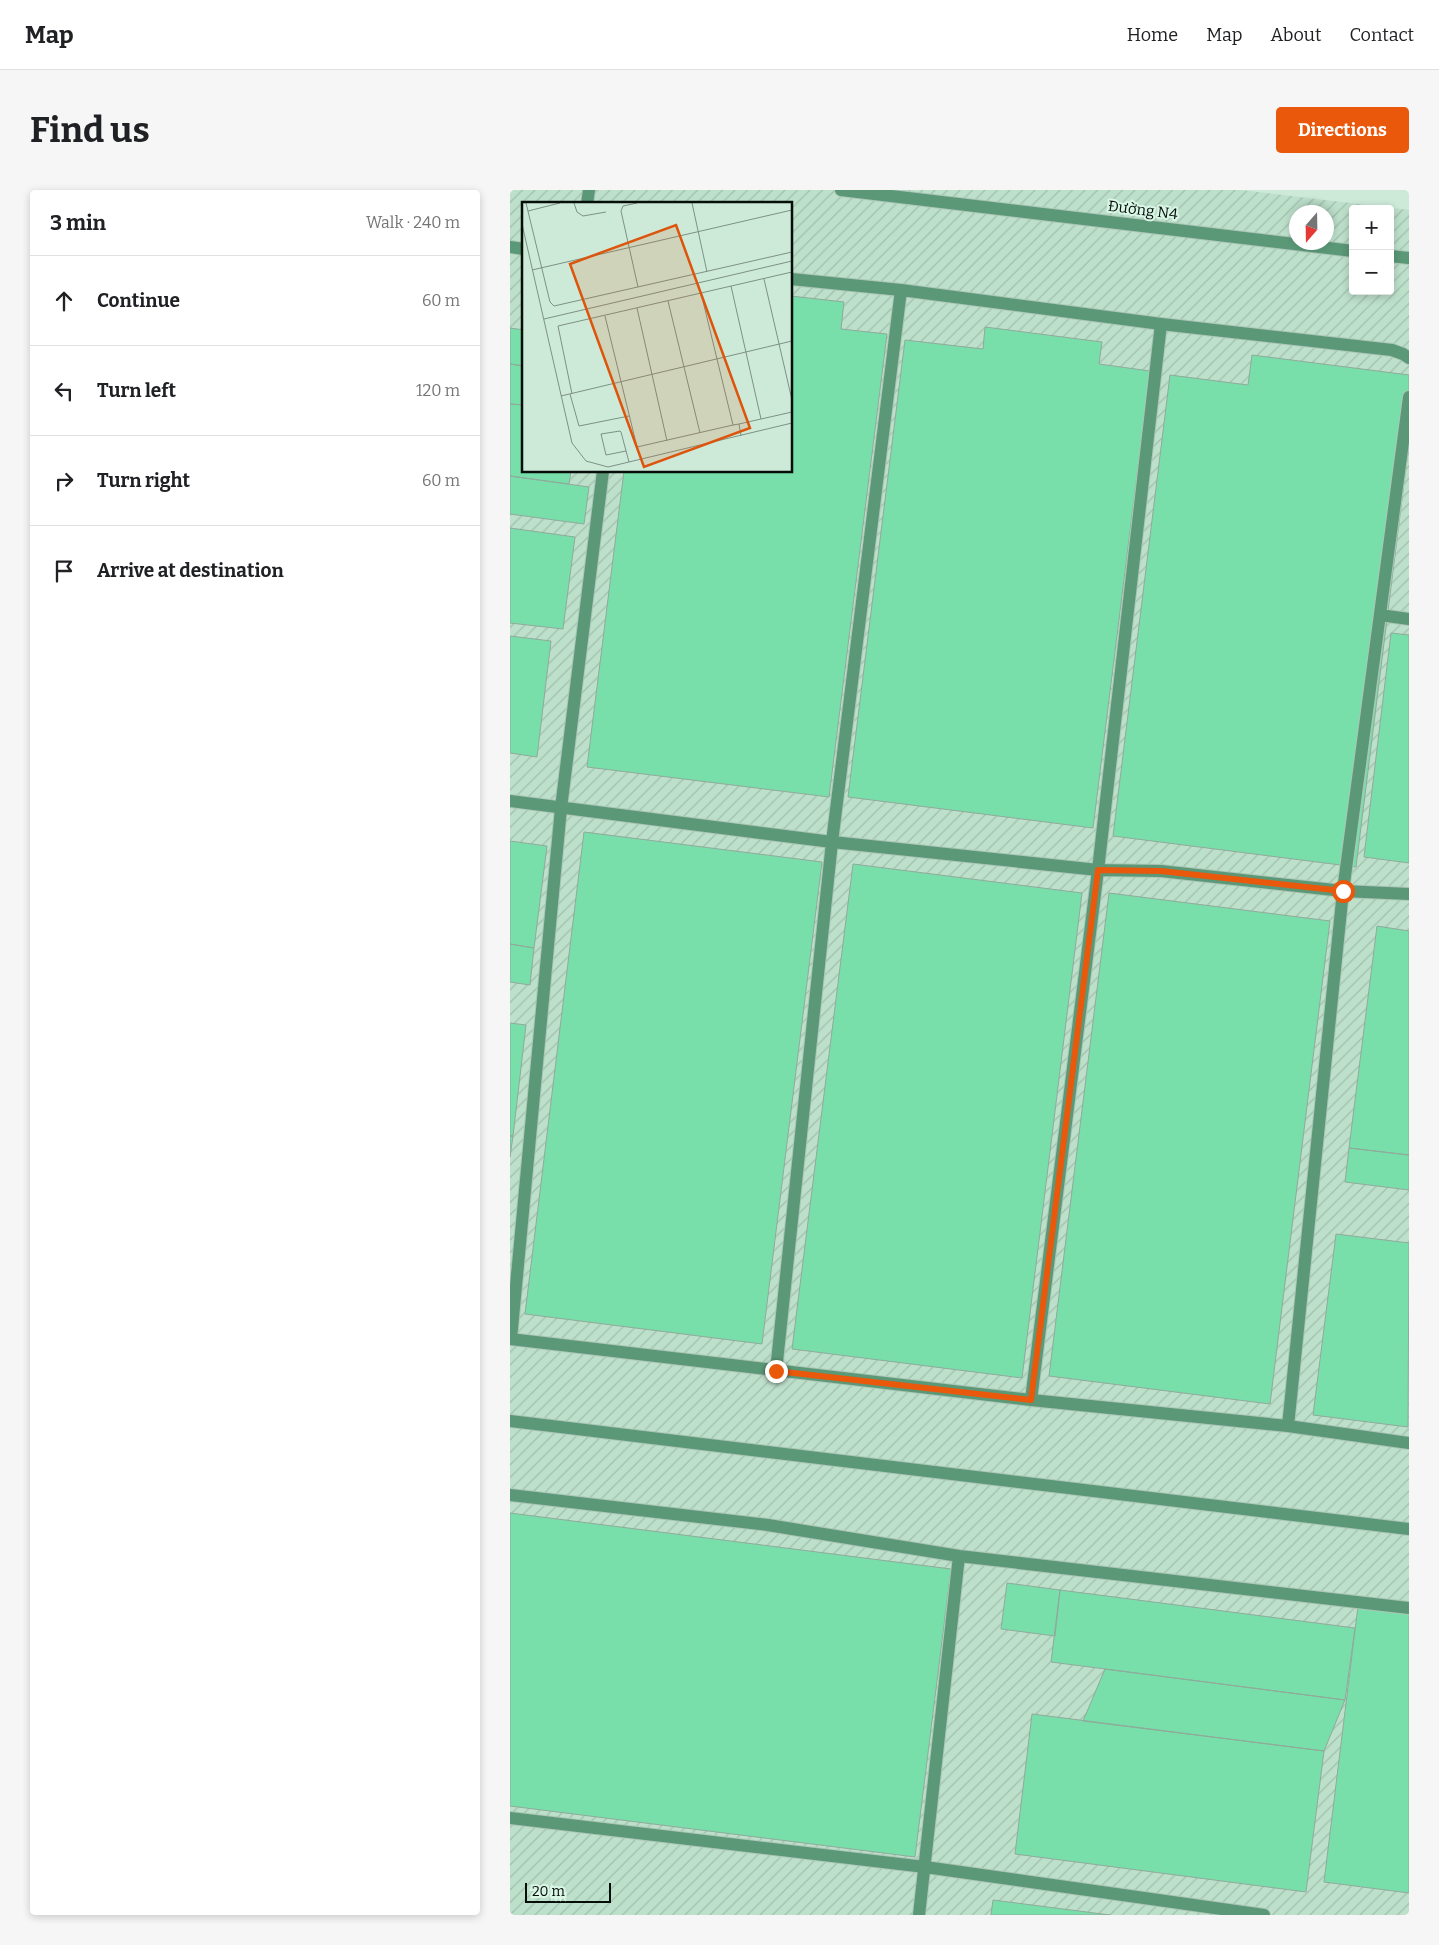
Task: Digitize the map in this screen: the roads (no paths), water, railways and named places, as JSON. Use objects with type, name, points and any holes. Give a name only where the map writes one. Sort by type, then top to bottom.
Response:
[{"type":"street","name":"Đường N4","points":[[840,190],[1349,251]]},
{"type":"street","points":[[1394,256],[1409,258]]},
{"type":"street","points":[[792,279],[901,290],[1161,324],[1392,350],[1409,358]]},
{"type":"street","points":[[776,1371],[832,842],[901,290]]},
{"type":"street","points":[[1031,1400],[1098,870],[1161,324]]},
{"type":"street","points":[[1288,1426],[1343,891],[1409,397]]},
{"type":"street","points":[[603,472],[561,808],[510,1339],[1031,1400],[1288,1426],[1409,1443]]},
{"type":"street","points":[[1380,614],[1409,619]]},
{"type":"street","points":[[510,801],[832,842],[1098,870],[1161,871],[1343,891],[1409,894]]},
{"type":"street","points":[[510,1421],[1409,1529]]},
{"type":"street","points":[[510,1495],[768,1524],[959,1556],[1409,1608]]},
{"type":"street","points":[[919,1915],[926,1867],[959,1556]]},
{"type":"street","points":[[510,1818],[926,1867],[1264,1915]]}]
